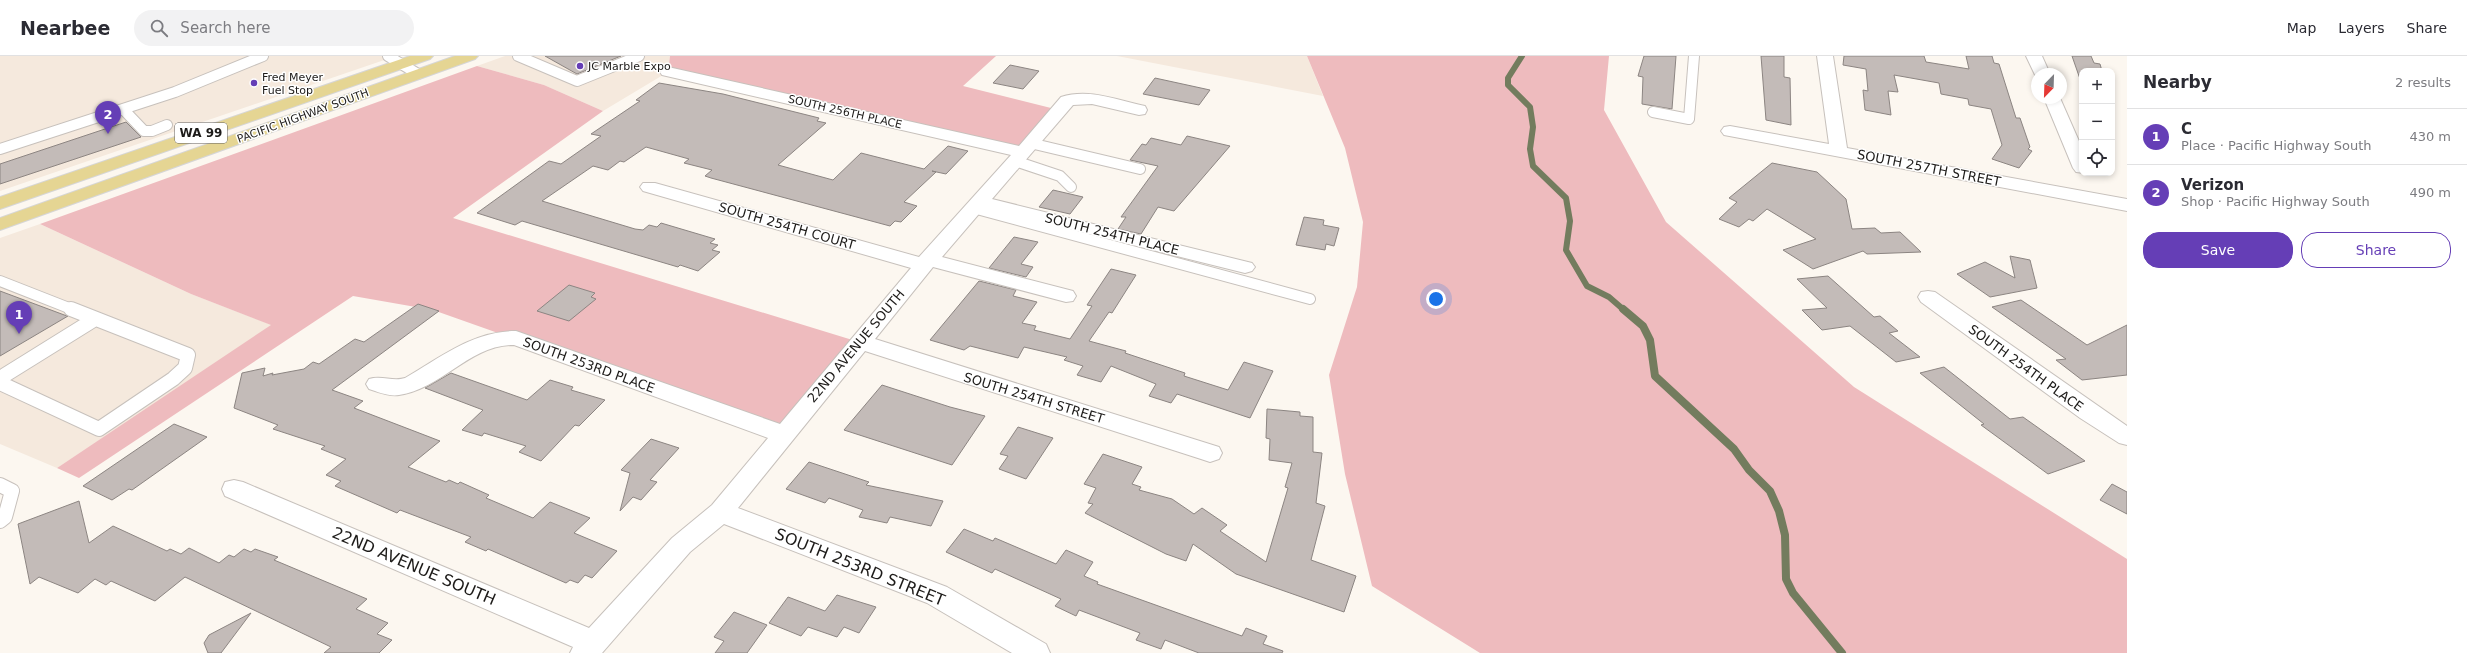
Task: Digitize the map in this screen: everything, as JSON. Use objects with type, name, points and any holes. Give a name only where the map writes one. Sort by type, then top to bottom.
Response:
[{"type":"main road","name":"PACIFIC HIGHWAY SOUTH","points":[[0,203],[395,60],[425,56]]},
{"type":"main road","name":"PACIFIC HIGHWAY SOUTH","points":[[0,224],[470,56]]},
{"type":"street","points":[[1825,56],[1839,151]]},
{"type":"street","points":[[2034,56],[2039,68]]},
{"type":"street","name":"SOUTH 256TH PLACE","points":[[668,72],[1023,152]]},
{"type":"street","name":"22ND AVENUE SOUTH","points":[[234,489],[589,648],[681,545],[720,512],[782,434],[926,262],[1067,101],[1073,98],[1084,98],[1139,110]]},
{"type":"street","points":[[2055,104],[2079,161]]},
{"type":"street","name":"SOUTH 257TH STREET","points":[[1730,131],[2127,205]]},
{"type":"street","points":[[2085,176],[2095,199]]},
{"type":"street","name":"SOUTH 254TH COURT","points":[[649,187],[926,262]]},
{"type":"street","name":"SOUTH 254TH PLACE","points":[[976,205],[1245,267]]},
{"type":"street","points":[[926,262],[1066,296]]},
{"type":"street","name":"SOUTH 254TH PLACE","points":[[1928,297],[2088,412],[2127,437]]},
{"type":"street","name":"SOUTH 253RD PLACE","points":[[377,384],[398,388],[413,384],[478,344],[501,338],[516,338],[782,434]]},
{"type":"street","name":"SOUTH 254TH STREET","points":[[859,342],[1210,453]]},
{"type":"street","name":"SOUTH 253RD STREET","points":[[720,512],[937,595],[1036,653]]},
{"type":"lane","points":[[0,149],[123,109],[216,76],[263,56]]},
{"type":"lane","points":[[518,56],[577,81],[639,56]]},
{"type":"lane","points":[[1653,112],[1689,119],[1694,56]]},
{"type":"lane","points":[[395,60],[418,74]]},
{"type":"lane","points":[[123,109],[144,131],[167,125]]},
{"type":"lane","points":[[1023,152],[1140,169]]},
{"type":"lane","points":[[1023,152],[1055,174],[1065,179],[1071,187]]},
{"type":"lane","points":[[976,205],[1310,299]]},
{"type":"lane","points":[[0,281],[95,318],[188,355],[185,368],[173,380],[99,429],[0,383],[5,375],[95,318]]},
{"type":"lane","points":[[0,485],[12,491],[6,517],[0,521]]},
{"type":"shaded area","points":[[0,56],[396,56],[0,191]]},
{"type":"shaded area","points":[[505,56],[670,56],[668,72],[603,111],[544,85],[477,66]]},
{"type":"shaded area","points":[[670,56],[996,56],[963,86],[1059,110],[1023,152],[668,72]]},
{"type":"shaded area","points":[[1117,56],[1307,56],[1323,96]]},
{"type":"shaded area","points":[[1307,56],[1609,56],[1604,110],[1666,222],[1854,387],[2127,559],[2127,653],[1480,653],[1372,586],[1345,474],[1329,375],[1357,287],[1363,222],[1345,148]]},
{"type":"shaded area","points":[[477,66],[544,85],[603,111],[453,218],[859,342],[782,434],[433,310],[353,296],[79,478],[57,468],[271,325],[191,294],[40,224]]},
{"type":"shaded area","points":[[40,224],[191,294],[272,325],[57,468],[0,444],[0,238]]},
{"type":"building","name":"JC Marble Expo","points":[[545,56],[621,56],[577,74]]},
{"type":"building","points":[[1644,56],[1676,56],[1672,109],[1642,104],[1643,77],[1638,76]]},
{"type":"building","points":[[1761,56],[1784,56],[1784,77],[1790,78],[1791,125],[1766,120]]},
{"type":"building","points":[[1844,56],[1924,56],[1926,62],[1969,69],[1966,56],[1992,56],[1994,63],[1999,64],[2016,118],[2020,118],[2030,147],[2028,149],[2032,151],[2019,168],[1992,159],[2002,145],[1991,109],[1969,105],[1968,99],[1941,94],[1939,83],[1894,75],[1898,92],[1888,91],[1891,115],[1865,110],[1863,90],[1868,91],[1866,69],[1843,65]]},
{"type":"building","points":[[2072,56],[2091,56],[2094,63],[2100,64],[2101,68],[2079,68],[2079,76]]},
{"type":"building","points":[[1010,65],[1039,71],[1023,89],[993,83]]},
{"type":"building","points":[[1155,78],[1210,90],[1199,105],[1143,94]]},
{"type":"building","points":[[659,83],[723,94],[819,118],[817,121],[826,123],[778,165],[833,180],[861,153],[924,169],[948,146],[968,151],[946,174],[932,171],[936,172],[904,202],[917,206],[901,222],[895,221],[890,226],[711,178],[705,176],[712,170],[684,163],[689,159],[646,147],[624,162],[620,161],[608,170],[593,166],[542,201],[635,229],[643,230],[649,225],[657,227],[661,223],[715,239],[710,243],[718,245],[712,250],[720,252],[698,271],[680,265],[678,267],[522,221],[515,225],[477,213],[549,161],[561,164],[601,136],[591,134],[640,101],[636,100]]},
{"type":"building","points":[[126,122],[141,137],[0,184],[0,164]]},
{"type":"building","points":[[1187,136],[1230,146],[1174,211],[1158,207],[1141,234],[1118,229],[1126,217],[1121,217],[1158,166],[1130,160],[1142,144],[1146,145],[1151,138],[1181,145]]},
{"type":"building","points":[[1772,163],[1817,172],[1846,199],[1852,229],[1875,228],[1881,233],[1900,232],[1921,252],[1867,254],[1863,251],[1813,269],[1783,250],[1816,239],[1767,209],[1753,221],[1749,219],[1739,227],[1719,219],[1737,202],[1729,198]]},
{"type":"building","points":[[1053,190],[1083,197],[1070,214],[1039,207]]},
{"type":"building","points":[[1304,217],[1324,220],[1323,225],[1339,228],[1334,246],[1326,244],[1325,250],[1296,245]]},
{"type":"building","points":[[1014,237],[1038,242],[1021,264],[1033,267],[1026,277],[989,268]]},
{"type":"building","points":[[2010,256],[2030,260],[2037,288],[1990,297],[1957,274],[1985,262],[2015,278]]},
{"type":"building","points":[[1111,269],[1136,275],[1112,313],[1109,312],[1089,341],[1126,351],[1125,353],[1185,373],[1184,376],[1228,390],[1244,362],[1273,371],[1250,418],[1177,394],[1171,403],[1149,396],[1156,384],[1111,366],[1101,382],[1077,375],[1083,366],[1064,360],[1067,357],[1024,347],[1018,358],[970,346],[964,350],[930,340],[979,281],[1016,290],[1013,296],[1037,302],[1022,323],[1036,326],[1034,330],[1070,339],[1092,306],[1087,305]]},
{"type":"building","points":[[1828,276],[1874,317],[1880,316],[1898,331],[1889,333],[1920,357],[1896,362],[1850,326],[1822,330],[1802,310],[1827,308],[1797,279]]},
{"type":"building","points":[[569,285],[595,293],[591,297],[596,299],[569,321],[537,311]]},
{"type":"building","points":[[0,291],[67,316],[68,316],[0,356]]},
{"type":"building","points":[[2021,300],[2087,345],[2127,325],[2127,375],[2082,380],[2056,360],[2066,359],[1992,307]]},
{"type":"building","points":[[418,304],[439,311],[332,390],[363,401],[354,408],[440,441],[408,467],[446,482],[449,480],[458,484],[460,482],[489,495],[486,498],[533,518],[550,502],[590,518],[574,533],[617,551],[592,578],[585,575],[578,583],[570,580],[566,583],[488,549],[486,551],[465,542],[471,537],[400,510],[397,513],[335,486],[341,481],[326,475],[346,459],[321,449],[325,446],[273,429],[278,425],[234,408],[242,373],[265,368],[263,376],[273,373],[272,375],[304,369],[313,362],[319,364],[355,339],[364,342]]},
{"type":"building","points":[[1944,367],[2010,419],[2023,417],[2085,461],[2048,474],[1981,425],[1984,424],[1920,373]]},
{"type":"building","points":[[451,373],[527,400],[550,380],[573,387],[571,390],[605,400],[579,426],[575,425],[541,461],[519,452],[526,446],[484,433],[482,436],[462,430],[483,410],[425,388]]},
{"type":"building","points":[[882,385],[950,407],[985,416],[952,465],[844,430]]},
{"type":"building","points":[[1267,409],[1300,412],[1300,416],[1313,417],[1313,452],[1322,453],[1316,503],[1325,506],[1311,560],[1356,576],[1344,612],[1236,574],[1193,544],[1186,561],[1166,554],[1085,513],[1093,504],[1088,503],[1096,488],[1084,484],[1103,454],[1142,467],[1132,484],[1141,487],[1139,490],[1172,499],[1194,514],[1202,508],[1227,525],[1220,531],[1266,562],[1288,488],[1285,487],[1292,463],[1269,460],[1270,439],[1266,438]]},
{"type":"building","points":[[174,424],[207,437],[132,490],[129,489],[112,500],[83,486]]},
{"type":"building","points":[[1018,427],[1053,438],[1026,479],[999,469],[1008,456],[1000,454]]},
{"type":"building","points":[[651,439],[679,448],[650,480],[657,482],[641,500],[633,497],[620,511],[630,473],[621,470]]},
{"type":"building","points":[[809,462],[869,482],[866,485],[943,501],[931,526],[890,517],[887,523],[859,517],[863,510],[829,498],[825,503],[786,489]]},
{"type":"building","points":[[2112,484],[2127,492],[2127,514],[2100,500]]},
{"type":"building","points":[[79,501],[89,543],[113,526],[167,551],[170,549],[181,554],[189,548],[219,563],[229,555],[234,557],[244,549],[251,552],[255,549],[278,557],[274,560],[367,599],[356,609],[388,623],[377,634],[392,640],[379,653],[324,653],[331,647],[185,577],[155,601],[111,581],[106,585],[95,579],[78,593],[39,577],[30,584],[18,524]]},
{"type":"building","points":[[964,529],[993,541],[995,538],[1056,564],[1066,550],[1093,562],[1084,576],[1098,582],[1097,584],[1242,636],[1246,628],[1267,636],[1263,644],[1283,651],[1282,653],[1199,653],[1165,640],[1161,649],[1136,640],[1140,633],[1079,610],[1076,616],[1055,606],[1061,599],[995,569],[992,573],[946,552]]},
{"type":"building","points":[[837,595],[876,607],[859,633],[844,627],[837,637],[808,627],[801,636],[769,623],[788,597],[825,611]]},
{"type":"building","points":[[734,612],[767,625],[747,653],[715,653],[724,641],[714,637]]},
{"type":"building","points":[[251,613],[221,653],[208,653],[204,643],[209,635]]},
{"type":"waterway","points":[[1522,56],[1508,78],[1508,85],[1530,107],[1533,127],[1530,149],[1533,166],[1566,198],[1570,221],[1566,250],[1587,286],[1609,297],[1624,310]]},
{"type":"waterway","points":[[1623,309],[1643,326],[1650,340],[1655,376],[1734,449],[1749,470],[1770,491],[1779,511],[1785,535],[1786,579],[1793,593],[1842,653]]},
{"type":"place","name":"JC Marble Expo","points":[[580,66]]},
{"type":"place","name":"Fred Meyer Fuel Stop","points":[[254,83]]},
{"type":"place","name":"Verizon","points":[[108,134]]},
{"type":"place","name":"C","points":[[19,334]]}]
